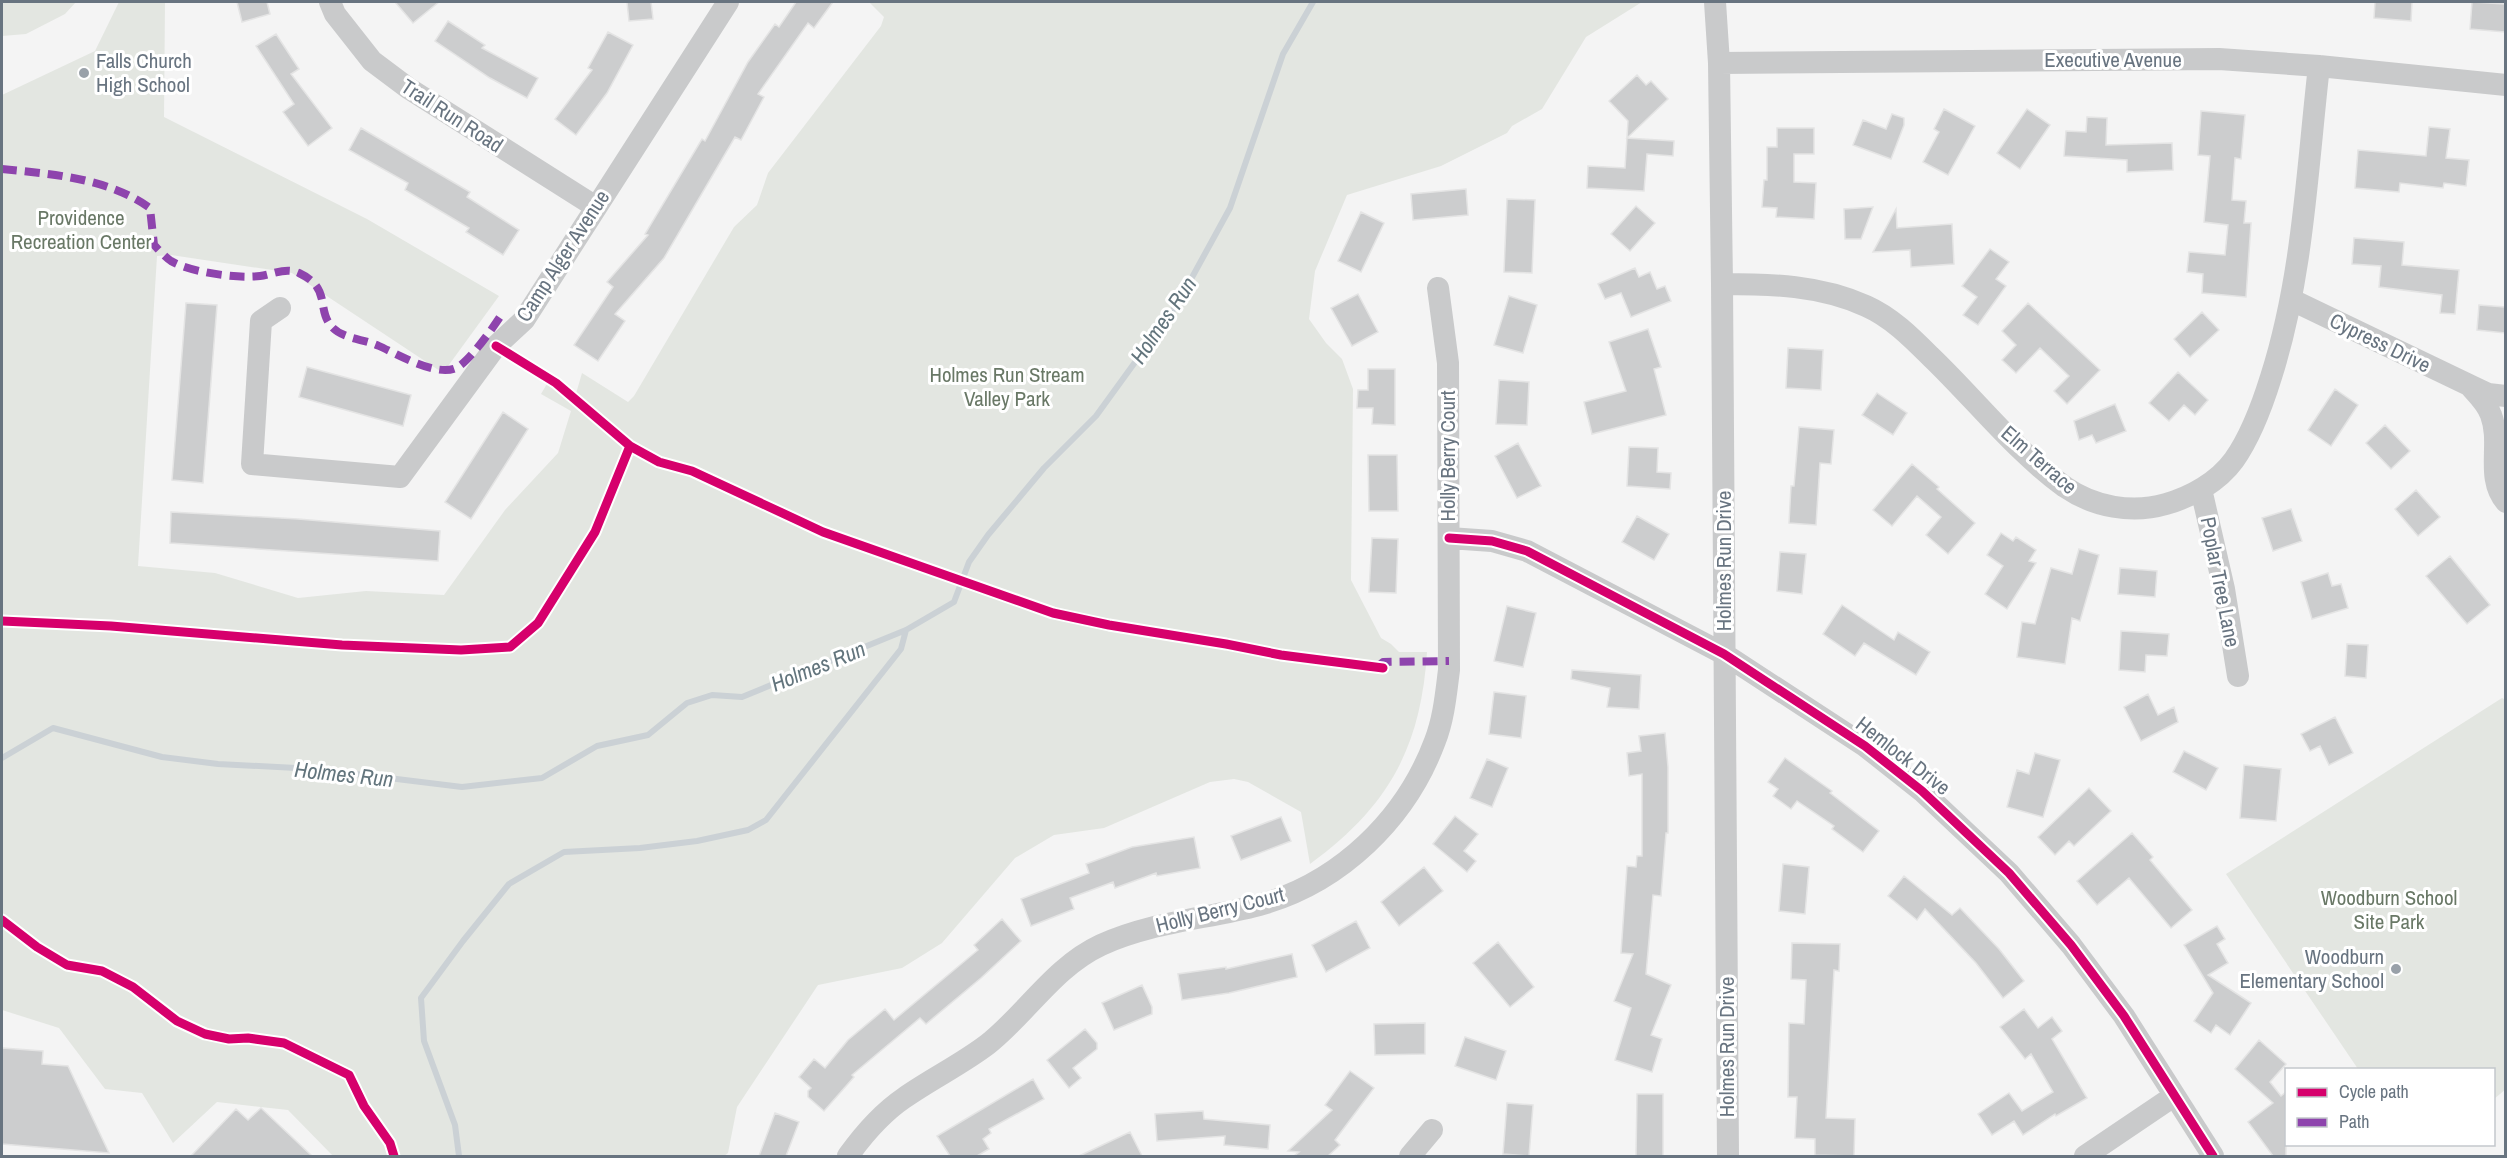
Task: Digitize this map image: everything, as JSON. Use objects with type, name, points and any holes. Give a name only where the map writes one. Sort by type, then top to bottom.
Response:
[{"type":"street","name":"Trail Run Road","points":[[330,2],[335,14],[372,61],[408,88],[596,207]]},
{"type":"street","name":"Camp Alger Avenue","points":[[280,308],[261,321],[252,464],[400,477],[496,346],[524,320],[728,2]]},
{"type":"street","name":"Holmes Run Drive","points":[[1715,2],[1719,63],[1722,284],[1728,1156]]},
{"type":"street","name":"Executive Avenue","points":[[1719,63],[2219,59],[2319,66],[2505,85]]},
{"type":"street","name":"Elm Terrace","points":[[1722,284],[1772,284],[1805,287],[1866,306],[1906,332],[2035,463],[2082,497],[2105,505],[2130,509],[2156,507],[2181,500],[2200,489],[2233,461],[2251,430],[2280,349],[2292,300],[2319,66]]},
{"type":"street","name":"Holly Berry Court","points":[[848,1156],[878,1120],[902,1099],[987,1045],[1014,1022],[1049,982],[1073,962],[1098,947],[1148,928],[1252,906],[1293,893],[1342,865],[1383,829],[1421,773],[1436,740],[1445,703],[1450,628],[1448,363],[1438,288]]},
{"type":"street","name":"Cypress Drive","points":[[2292,300],[2469,386],[2488,394],[2505,396]]},
{"type":"street","points":[[2469,386],[2485,402],[2492,416],[2495,428],[2495,480],[2498,493],[2505,502]]},
{"type":"street","name":"Poplar Tree Lane","points":[[2200,489],[2224,589],[2238,676]]},
{"type":"street","name":"Hemlock Drive","points":[[1449,538],[1502,542],[1527,551],[1724,654],[1865,746],[1922,791],[2009,873],[2071,945],[2124,1016],[2213,1156]]},
{"type":"street","points":[[2085,1156],[2174,1096]]},
{"type":"street","points":[[1410,1156],[1432,1130]]},
{"type":"green space","points":[[2,2],[76,2],[65,14],[26,34],[2,36]]},
{"type":"green space","name":"Holmes Run Stream Valley Park","points":[[119,2],[165,2],[164,117],[367,219],[499,296],[443,373],[292,273],[171,255],[157,256],[138,566],[215,573],[298,598],[366,591],[444,595],[505,510],[558,453],[571,411],[541,394],[548,382],[575,397],[582,373],[628,402],[634,396],[734,227],[757,205],[768,173],[881,26],[884,17],[869,2],[1642,2],[1586,37],[1542,109],[1512,126],[1507,133],[1441,166],[1347,195],[1315,271],[1309,319],[1326,343],[1342,359],[1353,389],[1351,580],[1381,638],[1399,652],[1427,652],[1417,718],[1396,773],[1380,797],[1337,842],[1310,864],[1301,812],[1248,782],[1234,779],[1210,782],[1104,828],[1054,835],[1015,858],[942,943],[902,968],[818,985],[737,1107],[728,1153],[724,1156],[333,1156],[288,1110],[217,1102],[173,1143],[142,1093],[105,1089],[59,1028],[2,1010],[2,95],[95,51]]},
{"type":"green space","name":"Woodburn School Site Park","points":[[2502,698],[2506,700],[2506,1089],[2495,1098],[2495,1068],[2357,1068],[2226,874]]},
{"type":"building","points":[[237,2],[267,2],[270,14],[242,22]]},
{"type":"building","points":[[395,2],[439,2],[413,23]]},
{"type":"building","points":[[627,2],[651,2],[653,19],[629,21]]},
{"type":"building","points":[[796,2],[833,2],[814,28],[808,23],[758,94],[764,97],[741,140],[735,137],[664,258],[615,314],[625,321],[598,361],[574,345],[613,287],[607,282],[648,235],[645,234],[702,139],[705,141],[748,62],[775,24],[779,27]]},
{"type":"building","points":[[2375,2],[2412,2],[2411,21],[2374,18]]},
{"type":"building","points":[[2472,2],[2505,4],[2505,32],[2470,29]]},
{"type":"building","points":[[448,21],[485,45],[482,48],[538,78],[527,98],[490,78],[435,41]]},
{"type":"building","points":[[608,32],[633,45],[607,93],[576,135],[555,119],[592,70],[588,68]]},
{"type":"building","points":[[276,34],[299,69],[291,74],[332,128],[308,146],[283,112],[294,104],[256,46]]},
{"type":"building","points":[[1637,75],[1646,85],[1651,81],[1668,99],[1627,138],[1674,141],[1673,156],[1647,154],[1644,191],[1587,188],[1588,166],[1625,168],[1628,121],[1609,101]]},
{"type":"building","points":[[1944,109],[1975,126],[1948,175],[1923,162],[1939,132],[1934,129]]},
{"type":"building","points":[[2027,109],[2050,125],[2020,169],[1997,153]]},
{"type":"building","points":[[2201,111],[2245,115],[2241,159],[2235,158],[2232,200],[2246,201],[2244,223],[2251,223],[2246,297],[2202,293],[2203,274],[2187,272],[2189,252],[2225,255],[2228,225],[2204,222],[2210,156],[2198,155]]},
{"type":"building","points":[[1892,114],[1904,118],[1904,125],[1891,159],[1853,145],[1863,120],[1886,129]]},
{"type":"building","points":[[2087,117],[2107,118],[2106,145],[2172,143],[2173,170],[2127,172],[2127,160],[2064,156],[2066,131],[2086,132]]},
{"type":"building","points":[[2429,127],[2450,129],[2446,158],[2469,160],[2466,186],[2444,183],[2443,188],[2400,183],[2399,192],[2355,188],[2358,150],[2426,156]]},
{"type":"building","points":[[361,128],[470,192],[467,197],[519,230],[503,255],[466,232],[469,228],[405,190],[408,183],[349,150]]},
{"type":"building","points":[[1777,128],[1814,128],[1814,154],[1794,154],[1794,182],[1816,183],[1814,219],[1776,217],[1777,208],[1762,207],[1764,180],[1767,180],[1767,147],[1777,147]]},
{"type":"building","points":[[1466,189],[1468,215],[1413,220],[1411,194]]},
{"type":"building","points":[[1507,199],[1535,200],[1532,273],[1504,272]]},
{"type":"building","points":[[1636,206],[1655,223],[1630,251],[1611,234]]},
{"type":"building","points":[[1873,207],[1861,239],[1845,239],[1844,209]]},
{"type":"building","points":[[1896,209],[1897,228],[1952,224],[1954,264],[1911,267],[1910,250],[1873,252]]},
{"type":"building","points":[[1361,212],[1384,223],[1361,272],[1338,261]]},
{"type":"building","points":[[2354,238],[2404,242],[2402,265],[2459,270],[2455,314],[2440,313],[2442,295],[2379,287],[2381,266],[2352,264]]},
{"type":"building","points":[[1990,249],[2009,262],[1996,279],[2006,286],[1978,325],[1963,315],[1977,297],[1962,286]]},
{"type":"building","points":[[1635,268],[1639,277],[1650,272],[1657,289],[1665,286],[1671,301],[1631,317],[1621,293],[1605,299],[1598,284]]},
{"type":"building","points":[[1358,294],[1378,332],[1352,346],[1331,308]]},
{"type":"building","points":[[1509,296],[1537,305],[1523,353],[1494,345]]},
{"type":"building","points":[[186,303],[217,305],[203,483],[172,480]]},
{"type":"building","points":[[2028,303],[2100,370],[2067,404],[2054,391],[2069,376],[2040,348],[2016,373],[2002,360],[2016,345],[2002,331]]},
{"type":"building","points":[[2479,305],[2505,307],[2505,333],[2477,330]]},
{"type":"building","points":[[2202,312],[2219,330],[2190,357],[2174,339]]},
{"type":"building","points":[[1648,329],[1661,367],[1654,369],[1666,415],[1592,434],[1584,402],[1626,391],[1609,342]]},
{"type":"building","points":[[1788,348],[1823,350],[1821,390],[1786,388]]},
{"type":"building","points":[[307,367],[411,395],[403,426],[299,397]]},
{"type":"building","points":[[1368,369],[1395,369],[1395,425],[1372,424],[1373,408],[1357,408],[1358,390],[1368,390]]},
{"type":"building","points":[[2178,372],[2208,400],[2195,415],[2184,405],[2169,421],[2149,403]]},
{"type":"building","points":[[1499,380],[1529,382],[1527,425],[1496,424]]},
{"type":"building","points":[[2335,389],[2358,405],[2331,446],[2308,430]]},
{"type":"building","points":[[1877,393],[1907,413],[1893,435],[1862,415]]},
{"type":"building","points":[[2115,404],[2126,431],[2096,443],[2092,435],[2079,440],[2074,421]]},
{"type":"building","points":[[503,412],[528,429],[471,519],[445,502]]},
{"type":"building","points":[[2385,425],[2410,451],[2391,469],[2366,443]]},
{"type":"building","points":[[1799,427],[1834,430],[1831,464],[1820,463],[1816,525],[1789,523],[1791,486],[1794,486]]},
{"type":"building","points":[[1518,443],[1541,486],[1517,498],[1495,456]]},
{"type":"building","points":[[1629,447],[1658,448],[1657,472],[1671,473],[1670,489],[1627,486]]},
{"type":"building","points":[[1368,455],[1397,455],[1398,511],[1369,511]]},
{"type":"building","points":[[1912,464],[1975,523],[1948,554],[1926,535],[1941,517],[1917,496],[1892,526],[1873,510]]},
{"type":"building","points":[[2416,490],[2440,517],[2418,536],[2395,509]]},
{"type":"building","points":[[2291,509],[2302,541],[2273,551],[2262,518]]},
{"type":"building","points":[[171,512],[298,519],[440,531],[438,561],[170,543]]},
{"type":"building","points":[[1637,516],[1669,534],[1654,560],[1622,542]]},
{"type":"building","points":[[2001,533],[2013,541],[2016,537],[2036,550],[2029,561],[2036,563],[2007,609],[1985,594],[2003,566],[1987,555]]},
{"type":"building","points":[[1372,538],[1398,539],[1396,593],[1369,592]]},
{"type":"building","points":[[2079,549],[2099,555],[2080,621],[2072,618],[2065,664],[2017,657],[2022,622],[2035,624],[2051,568],[2072,574]]},
{"type":"building","points":[[1780,552],[1806,554],[1802,594],[1777,591]]},
{"type":"building","points":[[2450,556],[2490,605],[2467,624],[2426,576]]},
{"type":"building","points":[[2120,568],[2157,571],[2155,597],[2118,594]]},
{"type":"building","points":[[2328,573],[2332,586],[2341,584],[2348,608],[2312,619],[2301,582]]},
{"type":"building","points":[[1842,605],[1894,640],[1898,632],[1930,652],[1916,675],[1864,643],[1855,656],[1823,634]]},
{"type":"building","points":[[1507,606],[1536,613],[1523,667],[1494,661]]},
{"type":"building","points":[[2121,631],[2169,634],[2167,656],[2146,655],[2145,672],[2119,670]]},
{"type":"building","points":[[2347,644],[2368,645],[2366,678],[2345,676]]},
{"type":"building","points":[[1572,670],[1641,675],[1639,709],[1607,707],[1610,688],[1571,679]]},
{"type":"building","points":[[1494,692],[1526,696],[1521,738],[1489,734]]},
{"type":"building","points":[[2148,694],[2158,715],[2174,707],[2178,722],[2141,741],[2124,707]]},
{"type":"building","points":[[2335,717],[2353,753],[2329,765],[2320,746],[2310,751],[2301,734]]},
{"type":"building","points":[[1665,733],[1668,767],[1668,833],[1666,833],[1661,896],[1653,895],[1646,974],[1671,985],[1651,1035],[1662,1039],[1652,1072],[1615,1060],[1631,1008],[1614,1001],[1633,954],[1621,953],[1627,866],[1636,867],[1637,856],[1642,856],[1642,774],[1629,776],[1627,753],[1641,751],[1639,736]]},
{"type":"building","points":[[2184,751],[2218,768],[2206,790],[2173,772]]},
{"type":"building","points":[[2035,753],[2060,760],[2043,817],[2007,807],[2017,770],[2029,774]]},
{"type":"building","points":[[1785,758],[1832,791],[1830,793],[1879,831],[1863,852],[1832,829],[1834,826],[1797,801],[1791,809],[1773,796],[1778,789],[1768,782]]},
{"type":"building","points":[[1487,759],[1508,768],[1492,807],[1470,798]]},
{"type":"building","points":[[2244,765],[2281,769],[2276,821],[2240,818]]},
{"type":"building","points":[[2089,788],[2111,811],[2074,846],[2069,841],[2055,855],[2038,837]]},
{"type":"building","points":[[1455,816],[1478,834],[1464,851],[1476,861],[1467,872],[1433,844]]},
{"type":"building","points":[[1281,817],[1291,841],[1241,860],[1231,836]]},
{"type":"building","points":[[2132,833],[2153,857],[2150,860],[2192,910],[2171,928],[2129,878],[2097,905],[2077,881]]},
{"type":"building","points":[[1194,837],[1200,868],[1157,876],[1156,873],[1115,888],[1113,882],[1070,898],[1074,909],[1031,926],[1021,899],[1089,873],[1086,864],[1132,847]]},
{"type":"building","points":[[1783,864],[1809,867],[1805,914],[1779,911]]},
{"type":"building","points":[[1424,867],[1443,891],[1399,926],[1381,902]]},
{"type":"building","points":[[1904,876],[1952,915],[1960,908],[1999,949],[2024,981],[2003,998],[1976,963],[1925,909],[1917,920],[1888,896]]},
{"type":"building","points":[[1002,919],[1021,941],[981,978],[926,1024],[920,1018],[852,1075],[854,1077],[824,1111],[808,1097],[808,1091],[811,1088],[799,1077],[814,1059],[825,1068],[848,1040],[885,1009],[894,1020],[978,950],[974,945]]},
{"type":"building","points":[[1356,921],[1370,948],[1326,972],[1312,945]]},
{"type":"building","points":[[2217,926],[2225,939],[2217,944],[2228,963],[2208,975],[2251,1003],[2230,1035],[2216,1025],[2211,1033],[2194,1021],[2213,993],[2184,945]]},
{"type":"building","points":[[1498,942],[1534,987],[1510,1007],[1473,963]]},
{"type":"building","points":[[1792,943],[1840,944],[1839,971],[1834,970],[1826,1118],[1855,1119],[1854,1156],[1815,1155],[1815,1139],[1795,1138],[1797,1097],[1788,1097],[1789,1023],[1804,1024],[1806,980],[1791,979]]},
{"type":"building","points":[[1292,954],[1297,977],[1229,993],[1182,1000],[1178,974],[1226,967],[1226,969]]},
{"type":"building","points":[[1142,985],[1152,1007],[1152,1014],[1114,1030],[1102,1003]]},
{"type":"building","points":[[2024,1009],[2038,1028],[2052,1017],[2062,1031],[2052,1039],[2087,1098],[2056,1116],[2055,1114],[2023,1135],[2014,1121],[1992,1135],[1978,1114],[2009,1093],[2022,1111],[2053,1092],[2031,1054],[2025,1059],[2000,1027]]},
{"type":"building","points":[[1425,1023],[1425,1054],[1375,1055],[1374,1024]]},
{"type":"building","points":[[1085,1029],[1097,1043],[1097,1049],[1073,1068],[1081,1078],[1069,1088],[1047,1060]]},
{"type":"building","points":[[1465,1037],[1506,1051],[1496,1080],[1455,1066]]},
{"type":"building","points":[[2259,1040],[2286,1064],[2270,1082],[2281,1096],[2285,1093],[2286,1156],[2273,1156],[2248,1122],[2273,1103],[2235,1069]]},
{"type":"building","points":[[2,1048],[43,1051],[42,1064],[68,1066],[109,1153],[2,1144]]},
{"type":"building","points":[[1350,1071],[1374,1088],[1335,1140],[1340,1145],[1328,1156],[1294,1156],[1299,1152],[1288,1151],[1332,1110],[1325,1105]]},
{"type":"building","points":[[1033,1079],[1044,1099],[989,1129],[991,1133],[983,1139],[989,1149],[977,1156],[950,1156],[937,1136]]},
{"type":"building","points":[[1637,1094],[1663,1094],[1663,1156],[1636,1156]]},
{"type":"building","points":[[1507,1103],[1533,1105],[1529,1156],[1503,1154]]},
{"type":"building","points":[[261,1108],[312,1156],[191,1156],[236,1109],[248,1120]]},
{"type":"building","points":[[1203,1111],[1204,1119],[1270,1125],[1268,1149],[1224,1145],[1225,1136],[1157,1141],[1155,1114]]},
{"type":"building","points":[[775,1113],[799,1122],[786,1156],[759,1156]]},
{"type":"building","points":[[1130,1132],[1142,1156],[1079,1156]]},
{"type":"waterway","name":"Holmes Run","points":[[2,758],[53,728],[162,757],[218,764],[315,769],[462,787],[542,778],[597,746],[648,735],[687,703],[712,695],[742,697],[906,630],[954,602],[969,562],[988,535],[1044,468],[1096,416],[1178,303],[1230,208],[1283,54],[1313,2]]},
{"type":"waterway","points":[[459,1156],[455,1125],[424,1041],[421,998],[509,884],[564,852],[640,848],[697,841],[748,830],[766,820],[901,649],[906,630]]},
{"type":"marked path","points":[[2,169],[79,179],[134,198],[150,208],[154,245],[179,265],[214,274],[251,277],[284,271],[299,273],[316,286],[328,321],[338,332],[428,367],[448,370],[461,365],[480,345],[500,317]]},
{"type":"marked path","points":[[1378,666],[1383,662],[1449,661]]},
{"type":"cycle path","points":[[496,346],[556,383],[630,446],[659,462],[692,471],[823,532],[1053,613],[1281,655],[1383,668]]},
{"type":"cycle path","points":[[2,621],[111,626],[342,645],[461,650],[510,647],[538,623],[595,532],[630,446]]},
{"type":"cycle path","points":[[1449,538],[1492,541],[1527,551],[1724,654],[1865,746],[1922,791],[2009,873],[2071,945],[2124,1016],[2213,1156]]},
{"type":"cycle path","points":[[2,920],[37,947],[67,965],[102,971],[133,987],[177,1021],[205,1034],[229,1039],[248,1038],[284,1043],[349,1075],[364,1106],[390,1143],[394,1156]]},
{"type":"place","name":"Falls Church High School","points":[[84,73]]},
{"type":"place","name":"Woodburn Elementary School","points":[[2396,969]]},
{"type":"park label","name":"Providence Recreation Center","points":[[81,230]]}]
